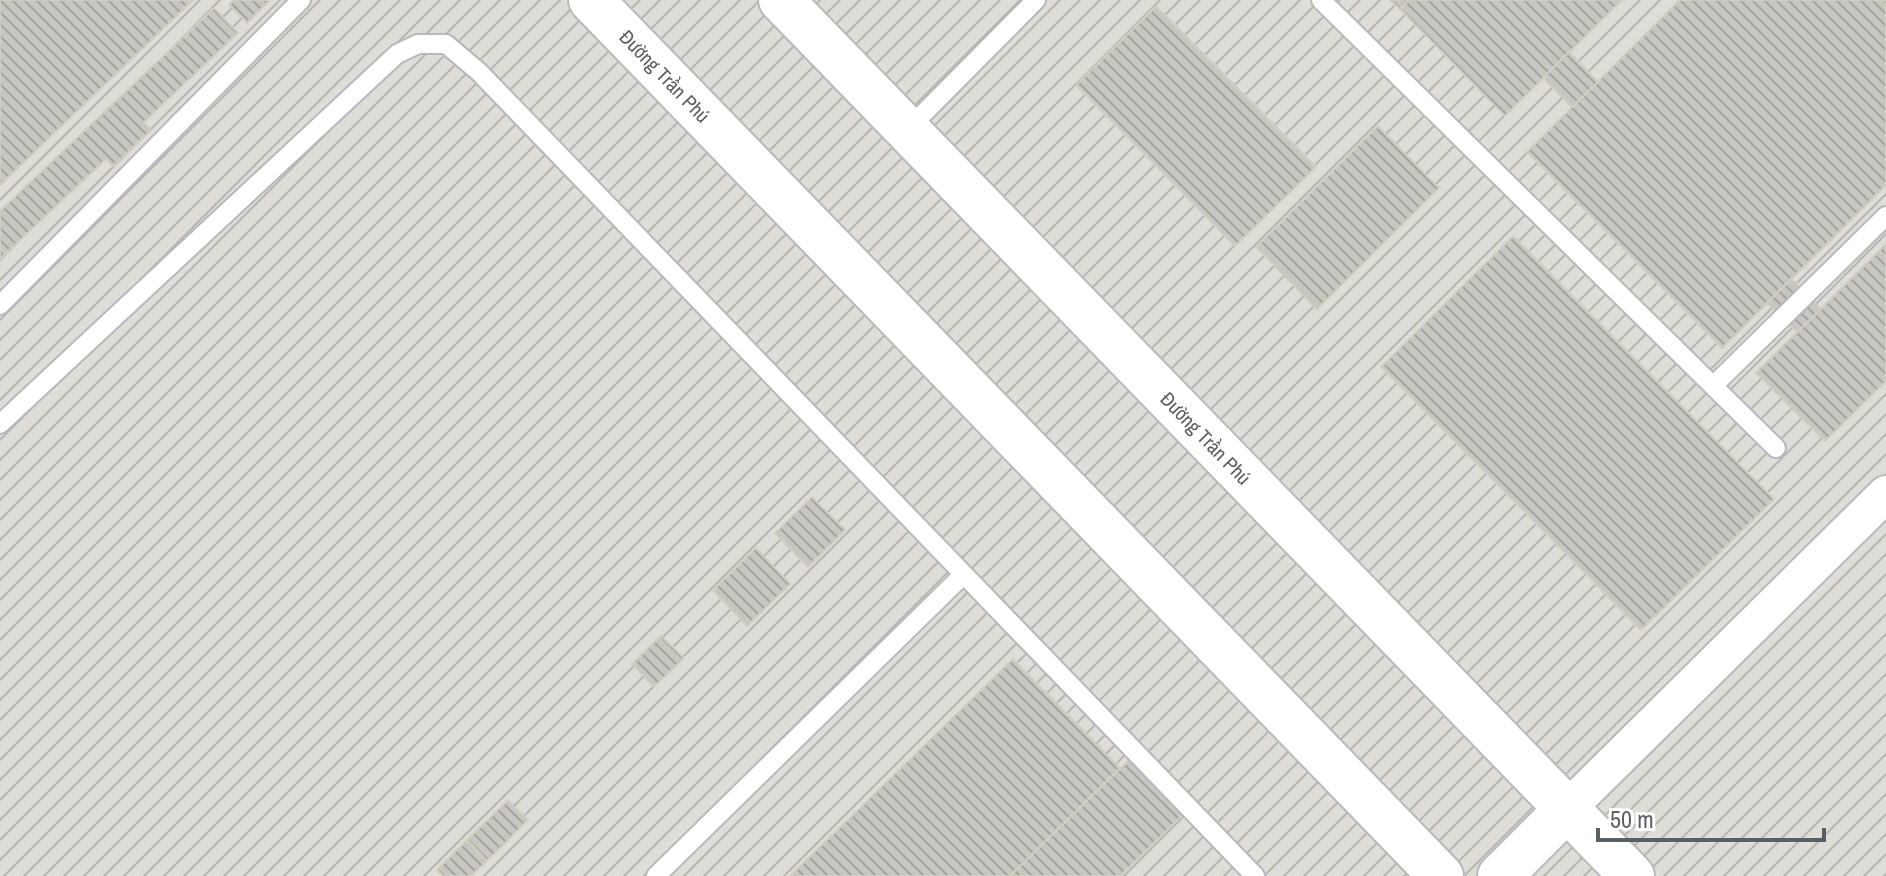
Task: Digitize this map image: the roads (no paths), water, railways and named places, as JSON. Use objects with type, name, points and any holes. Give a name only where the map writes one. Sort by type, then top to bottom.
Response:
[{"type":"main road","name":"Đường Trần Phú","points":[[591,0],[1441,876]]},
{"type":"main road","name":"Đường Trần Phú","points":[[781,0],[1632,876]]},
{"type":"main road","points":[[1500,876],[1567,809]]},
{"type":"street","points":[[1567,809],[1886,494]]},
{"type":"lane","points":[[0,305],[301,0]]},
{"type":"lane","points":[[907,130],[1036,0]]},
{"type":"lane","points":[[1321,0],[1776,448]]},
{"type":"lane","points":[[0,424],[397,54],[418,44],[446,44],[479,72],[1255,876]]},
{"type":"lane","points":[[1713,386],[1886,216]]},
{"type":"lane","points":[[656,876],[963,575]]}]
